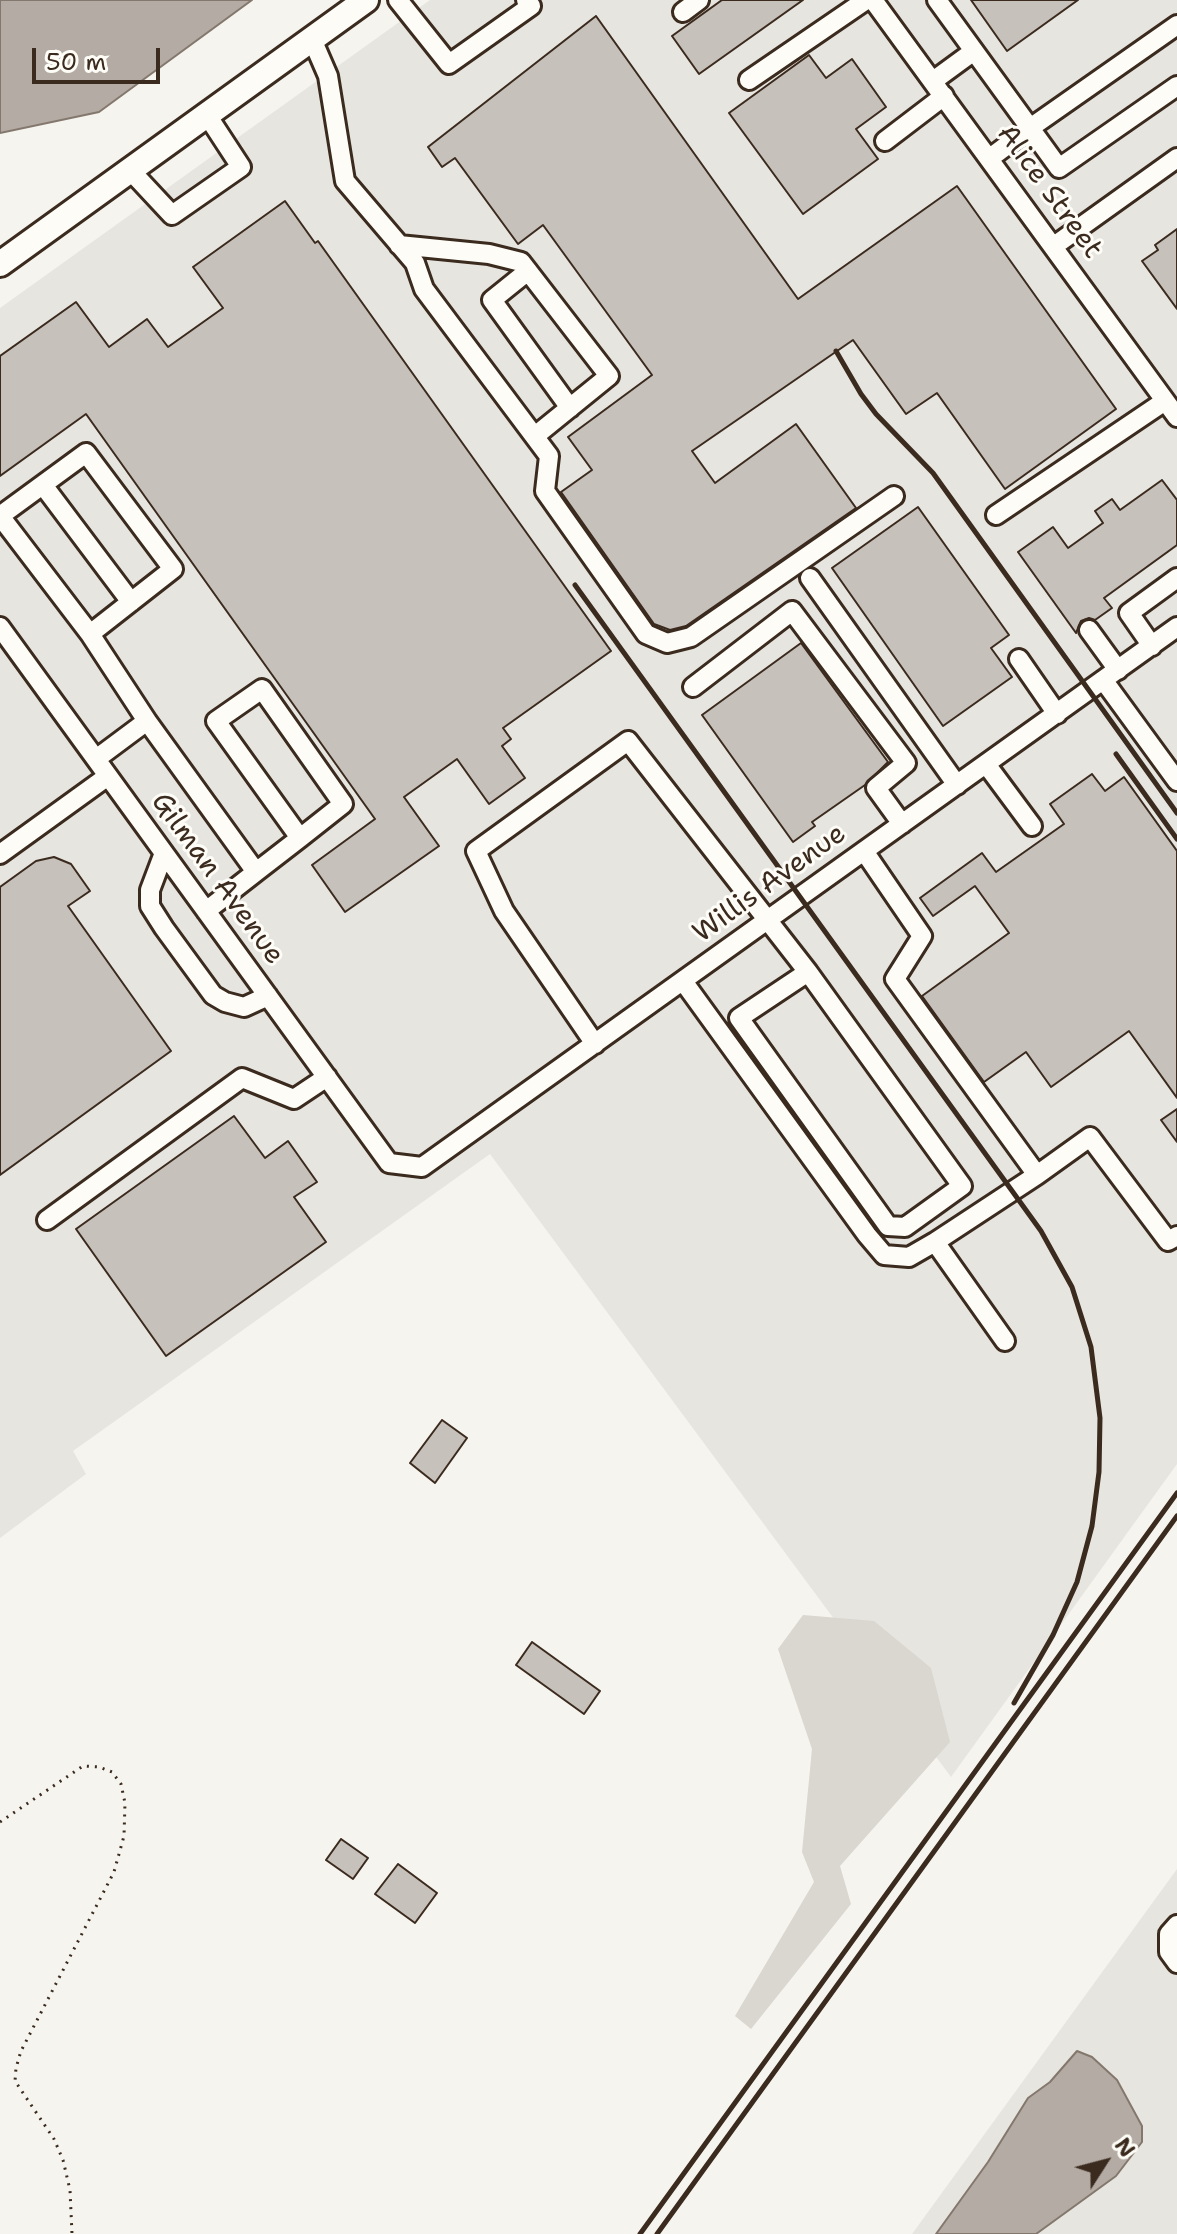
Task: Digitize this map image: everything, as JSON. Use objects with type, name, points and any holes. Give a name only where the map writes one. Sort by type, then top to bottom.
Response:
[{"type":"main road","points":[[0,264],[366,0]]},
{"type":"street","points":[[398,0],[449,64],[531,6],[526,0]]},
{"type":"street","points":[[683,12],[699,0]]},
{"type":"street","points":[[749,80],[866,0]]},
{"type":"street","name":"Alice Street","points":[[873,0],[1177,417]]},
{"type":"street","points":[[937,0],[1059,168],[1177,86]]},
{"type":"street","points":[[990,158],[1177,25]]},
{"type":"street","points":[[312,39],[328,76],[345,181],[415,263],[424,289],[549,456],[545,491],[646,634],[667,643],[691,637],[894,496]]},
{"type":"street","points":[[885,141],[974,51]]},
{"type":"street","points":[[130,170],[172,215],[241,167],[207,115]]},
{"type":"street","points":[[1054,246],[1177,158]]},
{"type":"street","points":[[399,245],[489,254],[521,262],[609,376],[535,436]]},
{"type":"street","points":[[528,271],[492,300],[570,408]]},
{"type":"street","points":[[996,515],[1165,401]]},
{"type":"street","points":[[90,634],[173,569],[86,453],[0,516],[90,634],[147,721],[256,872]]},
{"type":"street","points":[[43,485],[131,602]]},
{"type":"street","points":[[810,578],[957,785]]},
{"type":"street","points":[[1152,646],[1129,613],[1177,578]]},
{"type":"street","points":[[693,687],[792,611],[906,763],[876,788],[902,824]]},
{"type":"street","name":"Gilman Avenue","points":[[0,627],[389,1163]]},
{"type":"street","name":"Willis Avenue","points":[[389,1163],[422,1167],[1177,627]]},
{"type":"street","points":[[1089,630],[1111,676],[1177,781]]},
{"type":"street","points":[[1019,659],[1057,714]]},
{"type":"street","points":[[206,911],[300,838],[343,804],[262,689],[216,721],[300,838]]},
{"type":"street","points":[[96,759],[147,721]]},
{"type":"street","points":[[595,1044],[504,911],[476,851],[628,741],[808,972],[962,1186],[905,1227],[888,1226],[739,1018],[808,972]]},
{"type":"street","points":[[986,764],[1032,826]]},
{"type":"street","points":[[0,854],[108,776]]},
{"type":"street","points":[[864,851],[922,936],[895,979],[1037,1175]]},
{"type":"street","points":[[164,853],[150,890],[150,906],[172,939],[213,995],[244,1007],[268,996]]},
{"type":"street","points":[[683,981],[884,1255],[909,1257],[1090,1137],[1168,1241],[1177,1236]]},
{"type":"street","points":[[47,1220],[242,1078],[294,1099],[327,1077]]},
{"type":"street","points":[[935,1242],[1005,1341]]},
{"type":"street","points":[[1177,1925],[1169,1934],[1169,1952],[1177,1963]]},
{"type":"path","points":[[0,1822],[83,1766],[112,1772],[121,1784],[125,1803],[124,1836],[114,1872],[21,2051],[16,2068],[15,2081],[54,2139],[63,2160],[70,2190],[72,2234]]},
{"type":"shaded area","points":[[0,0],[252,0],[99,112],[0,133]]},
{"type":"shaded area","points":[[430,0],[1177,0],[1177,1464],[951,1777],[490,1154],[73,1451],[86,1474],[0,1538],[0,308]]},
{"type":"shaded area","points":[[803,1615],[874,1621],[931,1668],[950,1742],[840,1866],[851,1904],[751,2029],[735,2016],[814,1882],[802,1852],[812,1749],[778,1649]]},
{"type":"shaded area","points":[[1177,1869],[1177,2234],[912,2234]]},
{"type":"shaded area","points":[[1077,2051],[1092,2057],[1117,2080],[1142,2126],[1142,2142],[1116,2176],[1036,2234],[936,2234],[988,2162],[1028,2098],[1050,2082]]},
{"type":"building","points":[[722,0],[803,0],[699,74],[672,36]]},
{"type":"building","points":[[971,0],[1078,0],[1007,51]]},
{"type":"building","points":[[596,16],[798,299],[957,186],[1116,409],[1005,489],[937,393],[906,414],[853,340],[692,451],[715,483],[796,424],[856,508],[686,626],[670,630],[654,624],[561,492],[592,470],[568,437],[652,375],[543,225],[518,244],[455,158],[442,167],[428,147]]},
{"type":"building","points":[[809,55],[826,78],[852,59],[886,107],[856,129],[878,159],[803,214],[729,113]]},
{"type":"building","points":[[285,201],[315,243],[318,241],[611,651],[503,728],[511,739],[502,746],[525,778],[489,804],[457,759],[404,797],[439,846],[345,912],[312,865],[375,819],[86,414],[0,476],[0,356],[76,302],[109,347],[147,319],[168,347],[223,308],[193,267]]},
{"type":"building","points":[[1177,229],[1177,309],[1142,261],[1158,250],[1155,245]]},
{"type":"building","points":[[1162,480],[1177,500],[1177,545],[1104,598],[1112,608],[1095,620],[1089,618],[1081,621],[1076,633],[1018,552],[1053,527],[1068,548],[1103,523],[1095,511],[1112,499],[1120,510]]},
{"type":"building","points":[[918,507],[1009,635],[991,648],[1012,677],[943,726],[832,568]]},
{"type":"building","points":[[801,643],[888,762],[865,785],[812,822],[815,826],[793,842],[702,715]]},
{"type":"building","points":[[1092,774],[1105,791],[1124,777],[1177,851],[1177,1098],[1129,1031],[1051,1087],[1026,1052],[984,1082],[922,996],[1009,933],[975,886],[933,916],[920,898],[982,853],[996,872],[1064,824],[1050,804]]},
{"type":"building","points":[[54,857],[71,864],[90,891],[68,906],[171,1051],[0,1175],[0,887],[36,861]]},
{"type":"building","points":[[1177,1109],[1177,1142],[1161,1120]]},
{"type":"building","points":[[234,1116],[265,1158],[288,1141],[317,1182],[294,1197],[326,1242],[166,1356],[76,1229]]},
{"type":"building","points":[[442,1420],[467,1438],[435,1483],[410,1463]]},
{"type":"building","points":[[532,1642],[600,1691],[584,1714],[516,1665]]},
{"type":"building","points":[[341,1839],[368,1858],[353,1879],[326,1860]]},
{"type":"building","points":[[398,1864],[437,1893],[415,1923],[375,1894]]},
{"type":"railway","points":[[836,351],[876,414],[933,473],[1177,813]]},
{"type":"railway","points":[[575,585],[1041,1231],[1072,1287],[1091,1347],[1100,1418],[1099,1472],[1092,1526],[1077,1582],[1053,1635],[1014,1703]]},
{"type":"railway","points":[[1116,754],[1177,839]]},
{"type":"railway","points":[[640,2234],[1177,1493]]},
{"type":"railway","points":[[657,2234],[1177,1516]]}]
